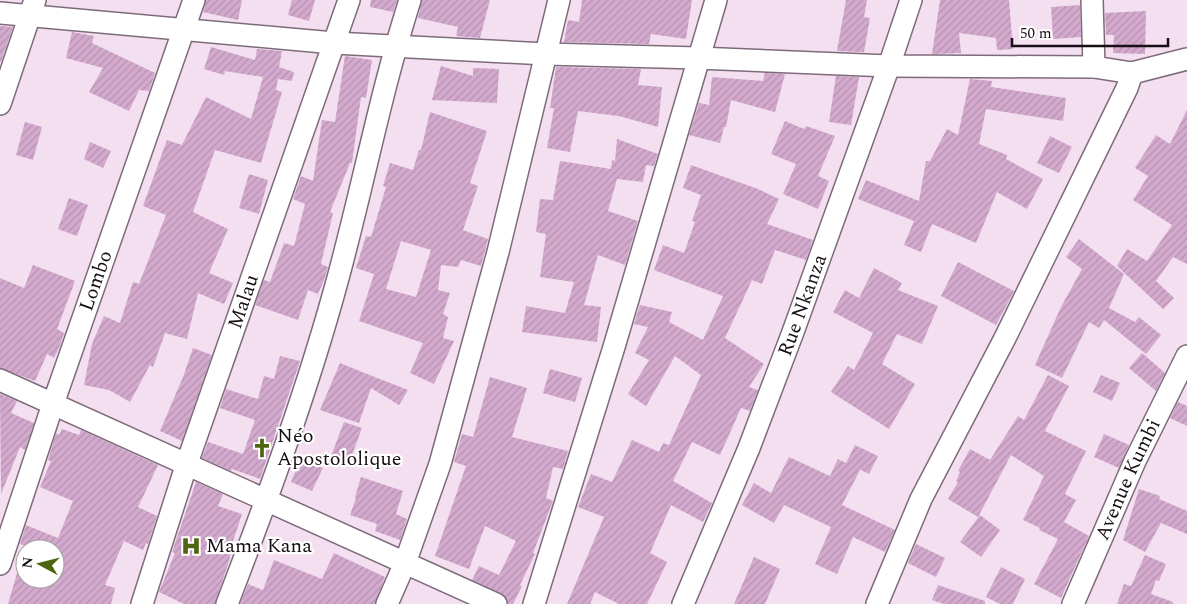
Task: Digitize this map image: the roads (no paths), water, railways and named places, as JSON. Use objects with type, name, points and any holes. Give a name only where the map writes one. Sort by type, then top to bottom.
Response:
[{"type":"street","name":"Lombo","points":[[0,564],[53,404],[194,0]]},
{"type":"street","name":"Malau","points":[[142,604],[187,464],[349,0]]},
{"type":"street","points":[[227,604],[266,501],[303,393],[338,279],[395,46],[410,0]]},
{"type":"street","points":[[387,604],[405,562],[440,464],[498,252],[559,0]]},
{"type":"street","points":[[534,604],[614,347],[716,0]]},
{"type":"street","name":"Rue Nkanza","points":[[683,604],[759,421],[793,332],[911,0]]},
{"type":"street","points":[[1092,0],[1094,67]]},
{"type":"street","points":[[0,104],[33,7]]},
{"type":"street","points":[[0,13],[33,7],[185,30],[334,43],[546,54],[889,66],[1094,67],[1132,73],[1187,59]]},
{"type":"street","points":[[877,604],[921,499],[1005,338],[1128,88],[1132,73]]},
{"type":"street","name":"Avenue Kumbi","points":[[1073,604],[1135,461],[1187,356]]},
{"type":"street","points":[[0,380],[496,604]]},
{"type":"place","name":"Néo Apostololique","points":[[262,448]]},
{"type":"place","name":"Mama Kana","points":[[191,546]]}]
